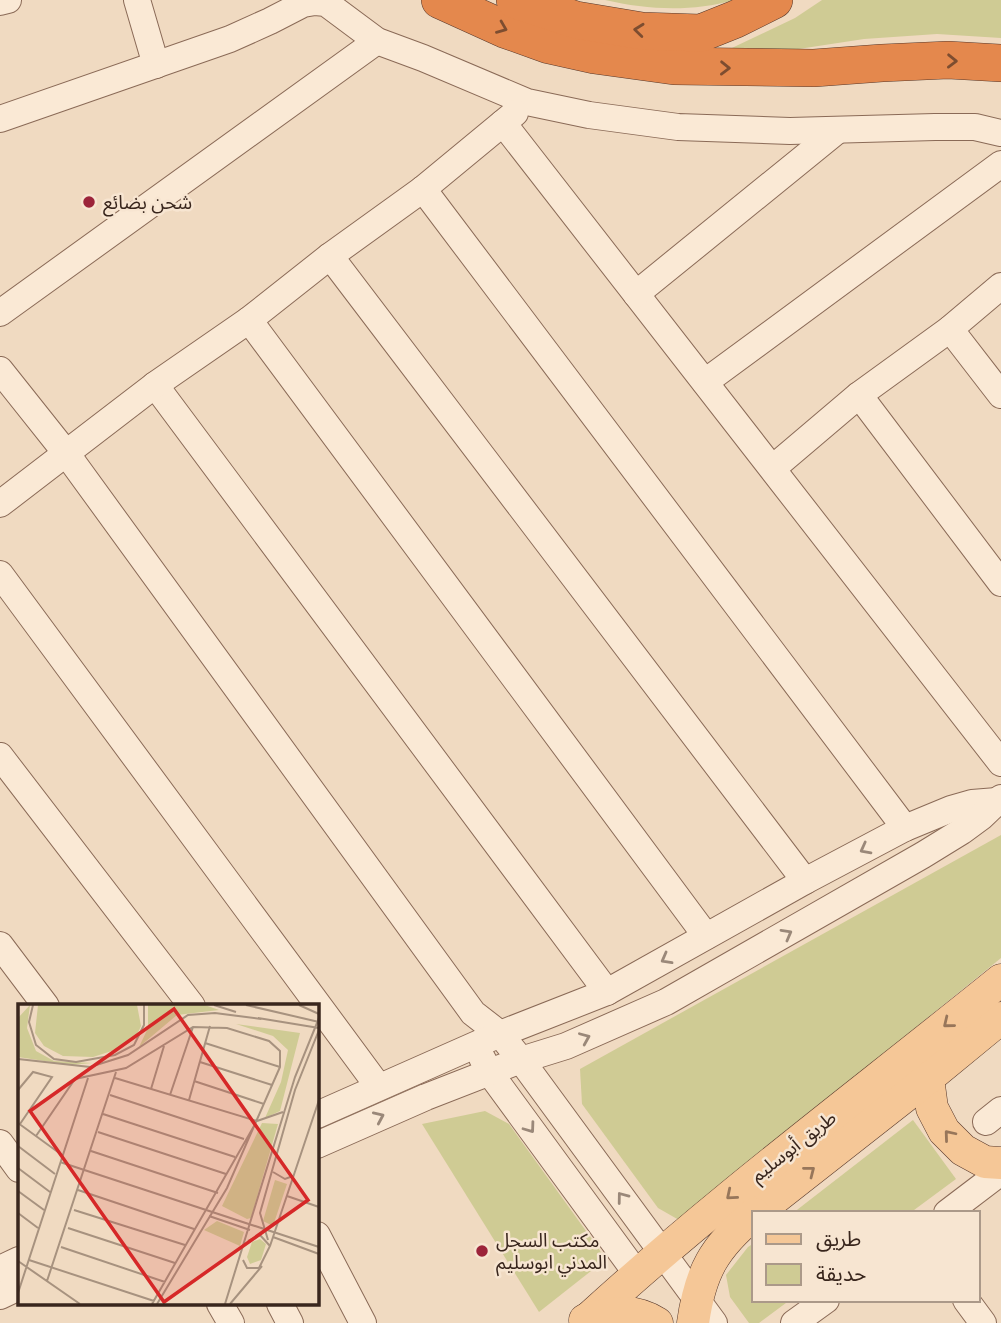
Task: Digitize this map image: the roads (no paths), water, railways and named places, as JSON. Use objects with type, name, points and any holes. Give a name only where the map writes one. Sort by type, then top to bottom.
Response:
[{"type":"highway","points":[[440,0],[549,45],[594,55],[674,66],[814,68],[935,61],[1001,63]]},
{"type":"highway","points":[[515,0],[576,20],[642,32],[701,33],[774,0]]},
{"type":"main road","name":"طريق أبوسليم","points":[[585,1320],[744,1184],[1001,980]]},
{"type":"main road","name":"طريق أبوسليم","points":[[759,1211],[1001,1018]]},
{"type":"main road","points":[[928,1078],[932,1108],[944,1130],[963,1150],[985,1162],[1001,1163]]},
{"type":"main road","name":"طريق أبوسليم","points":[[695,1310],[705,1271],[721,1245],[752,1216]]},
{"type":"main road","points":[[585,1320],[622,1311],[646,1316],[657,1323]]},
{"type":"street","points":[[0,2],[8,0]]},
{"type":"street","points":[[137,0],[156,65]]},
{"type":"street","points":[[0,119],[230,39],[271,22],[303,4],[315,2],[326,4],[377,41],[527,102],[589,115],[678,127],[790,131],[975,127],[1001,133]]},
{"type":"street","points":[[1,308],[377,41]]},
{"type":"street","points":[[0,504],[155,385],[249,320],[330,256],[423,189],[527,102]]},
{"type":"street","points":[[503,123],[1001,763]]},
{"type":"street","points":[[636,294],[838,130]]},
{"type":"street","points":[[705,382],[1001,164]]},
{"type":"street","points":[[423,189],[905,828]]},
{"type":"street","points":[[330,256],[805,881]]},
{"type":"street","points":[[773,468],[859,395],[950,329],[1001,286]]},
{"type":"street","points":[[249,320],[706,936]]},
{"type":"street","points":[[950,329],[1001,395]]},
{"type":"street","points":[[0,370],[66,453],[473,1013],[500,1034],[521,1060],[663,1251],[695,1310],[714,1323]]},
{"type":"street","points":[[155,385],[607,992]]},
{"type":"street","points":[[859,395],[1001,583]]},
{"type":"street","points":[[0,574],[317,1004]]},
{"type":"street","points":[[0,756],[190,1004]]},
{"type":"street","points":[[318,1115],[500,1034],[607,992],[905,828],[951,809],[999,799]]},
{"type":"street","points":[[318,1145],[426,1097],[521,1060],[566,1046],[666,1002],[923,855],[972,824],[999,799]]},
{"type":"street","points":[[0,946],[44,1004]]},
{"type":"street","points":[[318,1005],[378,1086]]},
{"type":"street","points":[[473,1013],[475,1045],[490,1073],[637,1273]]},
{"type":"street","points":[[0,1143],[18,1168]]},
{"type":"street","points":[[950,1211],[1001,1172]]},
{"type":"street","points":[[318,1237],[363,1323]]},
{"type":"street","points":[[0,1269],[18,1261]]},
{"type":"street","points":[[0,1296],[18,1287]]},
{"type":"street","points":[[794,1323],[823,1302]]},
{"type":"street","points":[[968,1302],[983,1323]]},
{"type":"street","points":[[221,1306],[231,1323]]},
{"type":"street","points":[[281,1306],[290,1323]]},
{"type":"place","name":"شحن بضائع","points":[[89,202]]},
{"type":"place","name":"مكتب السجل المدني ابوسليم","points":[[482,1251]]}]
